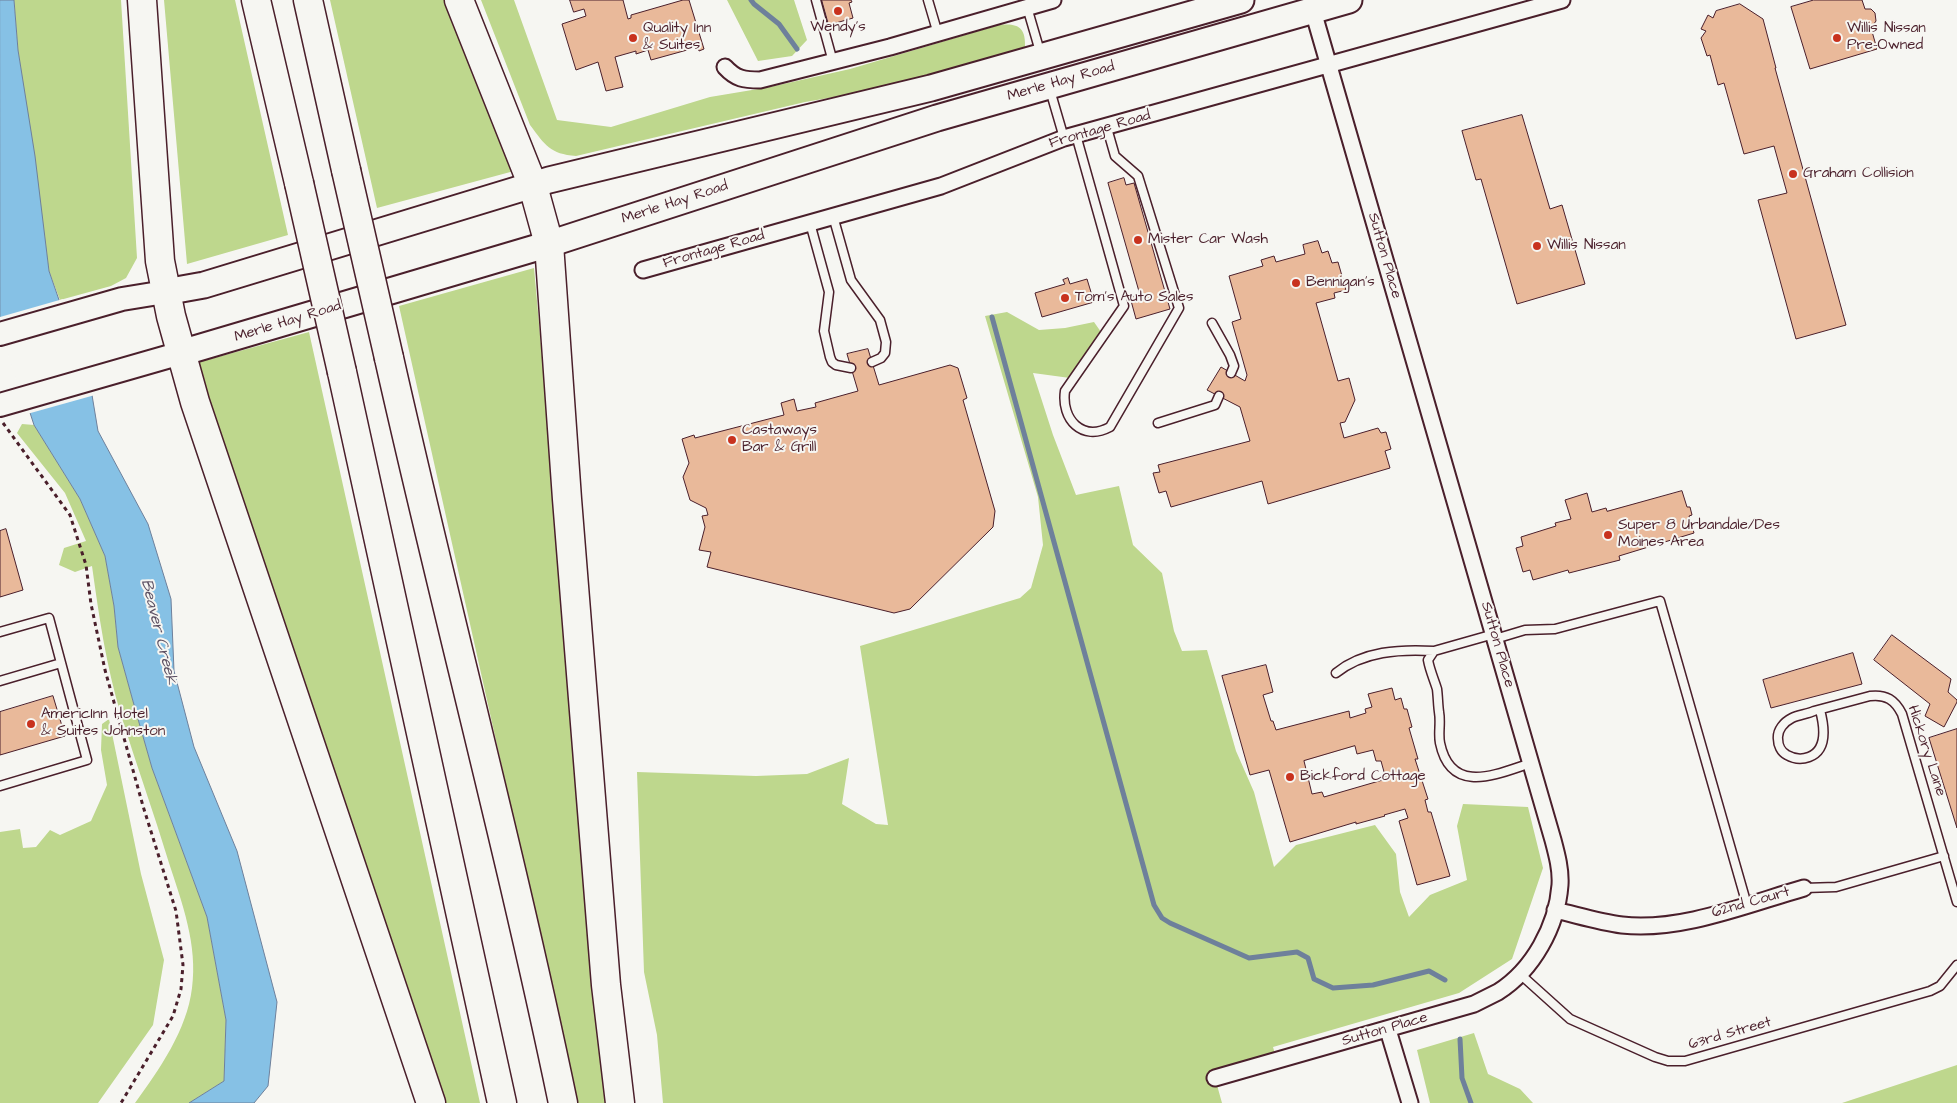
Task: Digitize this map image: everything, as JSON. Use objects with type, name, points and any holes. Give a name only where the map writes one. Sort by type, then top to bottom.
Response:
[{"type":"highway","points":[[142,0],[160,261],[165,292],[181,353],[254,578],[431,1103]]},
{"type":"highway","points":[[256,0],[342,372],[502,1103]]},
{"type":"highway","points":[[308,0],[421,500],[537,976],[564,1103]]},
{"type":"highway","points":[[459,0],[533,186],[549,244],[605,975],[620,1103]]},
{"type":"main road","name":"Merle Hay Road","points":[[0,334],[122,299],[204,285],[558,178],[931,88],[1241,0]]},
{"type":"main road","name":"Merle Hay Road","points":[[1,412],[117,372],[549,244],[937,118],[1049,86],[1311,5],[1349,0]]},
{"type":"street","points":[[724,67],[732,75],[743,80],[760,80],[938,34],[1053,0]]},
{"type":"street","name":"Frontage Road","points":[[642,270],[941,186],[1070,137],[1562,0]]},
{"type":"street","name":"Sutton Place","points":[[1215,1078],[1474,1004],[1499,991],[1520,974],[1538,950],[1551,925],[1560,885],[1559,864],[1531,762],[1311,5]]},
{"type":"street","name":"62nd Court","points":[[1555,910],[1623,925],[1652,926],[1678,923],[1804,888]]},
{"type":"street","points":[[1388,1030],[1410,1103]]},
{"type":"lane","points":[[816,0],[833,62]]},
{"type":"lane","points":[[928,0],[938,34]]},
{"type":"lane","points":[[1027,8],[1041,56]]},
{"type":"lane","points":[[1049,86],[1070,137],[1124,306],[1065,391],[1064,405],[1069,418],[1077,426],[1087,431],[1103,431],[1110,427],[1179,308],[1138,176],[1115,156],[1107,128]]},
{"type":"lane","points":[[833,216],[851,280],[880,320],[886,342],[885,353],[872,362]]},
{"type":"lane","points":[[810,223],[829,292],[824,331],[830,357],[836,365],[842,368],[851,368]]},
{"type":"lane","points":[[1212,323],[1230,355],[1234,366],[1231,373]]},
{"type":"lane","points":[[1158,423],[1206,409],[1215,404],[1219,396]]},
{"type":"lane","points":[[1336,673],[1347,664],[1395,650],[1434,651],[1525,630],[1555,629],[1660,601],[1747,904]]},
{"type":"lane","points":[[0,632],[49,618],[87,760],[0,786]]},
{"type":"lane","points":[[1434,651],[1428,660],[1430,672],[1437,690],[1440,741],[1444,756],[1453,769],[1465,776],[1482,778],[1531,762]]},
{"type":"lane","points":[[0,681],[61,663]]},
{"type":"lane","name":"Hickory Lane","points":[[1820,710],[1824,726],[1820,749],[1813,756],[1804,759],[1793,758],[1784,754],[1779,746],[1777,736],[1781,726],[1792,718],[1820,710],[1878,695],[1888,697],[1898,705],[1944,856]]},
{"type":"lane","points":[[1944,856],[1957,902]]},
{"type":"lane","name":"62nd Court","points":[[1804,888],[1836,887],[1944,856]]},
{"type":"lane","name":"63rd Street","points":[[1520,974],[1570,1019],[1668,1061],[1685,1061],[1930,991],[1940,986],[1957,966]]},
{"type":"path","points":[[1,412],[11,436],[70,515],[78,537],[86,564],[91,604],[105,670],[143,806],[176,911],[183,964],[181,989],[174,1016],[120,1103]]},
{"type":"green space","points":[[14,0],[121,0],[137,258],[126,278],[111,286],[60,300],[49,271],[18,50]]},
{"type":"green space","points":[[164,0],[235,0],[288,235],[187,264]]},
{"type":"green space","points":[[330,0],[445,0],[514,171],[377,208]]},
{"type":"green space","points":[[481,0],[514,0],[557,120],[611,127],[710,97],[770,87],[850,69],[999,25],[1011,25],[1019,28],[1024,35],[1025,48],[1016,56],[917,83],[805,102],[576,156],[554,151],[530,125]]},
{"type":"green space","points":[[727,0],[794,0],[807,40],[792,56],[758,61]]},
{"type":"green space","points":[[534,268],[558,534],[587,934],[605,1103],[577,1103],[399,306]]},
{"type":"green space","points":[[1007,312],[1039,330],[1065,328],[1094,322],[1101,332],[1070,378],[1033,373],[1053,435],[1076,495],[1119,486],[1133,545],[1162,573],[1174,631],[1182,651],[1207,650],[1236,751],[1254,792],[1274,867],[1296,845],[1375,825],[1396,854],[1400,892],[1409,917],[1430,895],[1467,880],[1457,826],[1463,804],[1528,807],[1543,868],[1512,959],[1459,993],[1273,1047],[1277,1061],[1215,1078],[1222,1103],[663,1103],[657,1035],[644,972],[637,772],[756,776],[807,774],[849,758],[842,804],[876,824],[888,825],[860,646],[1020,598],[1031,588],[1043,545],[1038,497],[985,316]]},
{"type":"green space","points":[[309,332],[480,1103],[446,1103],[196,363]]},
{"type":"green space","points":[[22,424],[34,425],[80,499],[105,556],[114,606],[118,647],[136,712],[152,768],[207,917],[226,1020],[224,1081],[189,1103],[135,1103],[171,1049],[184,1019],[192,988],[193,956],[191,940],[179,893],[116,697],[97,603],[92,566],[75,572],[59,565],[64,548],[86,541],[65,493],[17,433]]},
{"type":"green space","points":[[109,719],[141,874],[164,960],[153,1025],[98,1103],[0,1103],[0,832],[20,829],[23,848],[36,847],[50,830],[60,835],[91,821],[107,785],[101,750],[102,724]]},
{"type":"green space","points":[[1474,1033],[1488,1074],[1520,1089],[1533,1103],[1430,1103],[1417,1050]]},
{"type":"green space","points":[[1957,1065],[1957,1103],[1842,1103]]},
{"type":"water","name":"Beaver Creek","points":[[0,0],[14,0],[18,50],[35,156],[49,271],[92,395],[98,431],[148,524],[171,599],[174,671],[194,747],[237,851],[277,1002],[268,1086],[254,1103],[189,1103],[224,1081],[226,1020],[207,917],[152,768],[136,712],[118,647],[114,606],[105,556],[80,499],[34,425],[0,321]]},
{"type":"pier","points":[[63,299],[95,395],[27,414],[0,329],[0,317]]},
{"type":"building","name":"Quality Inn & Suites","points":[[570,0],[623,0],[628,19],[631,18],[631,15],[683,0],[689,0],[704,49],[699,51],[698,47],[651,60],[648,50],[636,54],[636,51],[615,57],[623,87],[606,91],[598,62],[576,70],[562,24],[586,16],[584,9],[574,12]]},
{"type":"building","name":"Wendy's","points":[[822,0],[851,0],[852,2],[849,3],[853,18],[829,25]]},
{"type":"building","name":"Willis Nissan Pre-Owned","points":[[1814,0],[1862,0],[1865,9],[1871,9],[1875,13],[1876,21],[1871,28],[1877,49],[1810,69],[1791,7]]},
{"type":"building","name":"Graham Collision","points":[[1740,4],[1763,19],[1846,325],[1796,339],[1758,200],[1787,193],[1774,146],[1744,154],[1724,83],[1718,85],[1710,55],[1707,56],[1701,38],[1706,31],[1701,29],[1708,15],[1713,18],[1716,11]]},
{"type":"building","name":"Willis Nissan","points":[[1522,115],[1550,209],[1562,205],[1585,284],[1517,304],[1481,179],[1476,180],[1462,131]]},
{"type":"building","name":"Mister Car Wash","points":[[1124,178],[1126,185],[1134,183],[1170,309],[1136,319],[1130,297],[1140,295],[1108,183]]},
{"type":"building","points":[[1318,241],[1322,253],[1328,251],[1332,263],[1338,262],[1346,290],[1334,293],[1335,298],[1316,303],[1338,381],[1349,378],[1355,400],[1345,422],[1340,423],[1344,438],[1378,428],[1381,433],[1386,432],[1391,449],[1385,451],[1390,468],[1268,504],[1262,481],[1171,507],[1166,491],[1159,493],[1153,473],[1160,472],[1158,465],[1250,441],[1240,407],[1207,390],[1221,367],[1245,381],[1247,375],[1232,322],[1241,319],[1229,276],[1263,266],[1261,260],[1274,256],[1276,262],[1305,254],[1303,245]]},
{"type":"building","name":"Tom's Auto Sales","points":[[1068,278],[1070,284],[1087,279],[1094,302],[1042,317],[1035,293],[1065,284],[1063,280]]},
{"type":"building","points":[[868,349],[879,385],[950,365],[958,368],[967,398],[963,400],[995,511],[993,527],[910,609],[894,613],[707,567],[711,552],[699,550],[705,527],[702,516],[708,515],[706,508],[690,500],[683,477],[689,463],[682,439],[694,435],[695,438],[784,415],[781,403],[794,399],[797,411],[816,407],[815,403],[858,391],[847,354]]},
{"type":"building","name":"Super 8 Urbandale/Des Moines Area","points":[[1682,491],[1687,507],[1690,507],[1692,515],[1689,516],[1694,533],[1619,556],[1620,560],[1569,573],[1568,570],[1533,580],[1530,570],[1523,572],[1516,548],[1523,546],[1521,537],[1556,526],[1555,523],[1571,519],[1565,500],[1587,493],[1592,512],[1606,508],[1607,511]]},
{"type":"building","points":[[6,529],[23,590],[0,597],[0,531]]},
{"type":"building","points":[[1892,635],[1951,679],[1948,692],[1957,702],[1944,727],[1925,716],[1930,704],[1874,660]]},
{"type":"building","points":[[1853,653],[1862,684],[1771,708],[1763,680]]},
{"type":"building","name":"Bickford Cottage","points":[[1266,665],[1273,692],[1263,695],[1271,721],[1273,721],[1276,730],[1349,711],[1350,718],[1366,713],[1365,709],[1372,707],[1368,694],[1392,688],[1395,700],[1401,698],[1404,709],[1407,709],[1412,727],[1409,728],[1418,759],[1415,759],[1428,799],[1425,800],[1428,812],[1431,812],[1450,876],[1417,885],[1399,821],[1408,818],[1405,809],[1290,842],[1269,770],[1250,775],[1222,676]],"holes":[[[1355,746],[1357,754],[1373,750],[1376,761],[1381,761],[1386,779],[1324,797],[1322,792],[1312,794],[1304,761]]]},
{"type":"building","name":"AmericInn Hotel & Suites Johnston","points":[[53,696],[65,736],[0,755],[0,712]]},
{"type":"building","points":[[1957,729],[1957,828],[1929,738]]},
{"type":"waterway","points":[[751,0],[779,24],[797,49]]},
{"type":"waterway","points":[[992,317],[1154,905],[1162,918],[1249,958],[1297,952],[1308,958],[1314,979],[1333,988],[1373,985],[1429,971],[1445,980]]},
{"type":"waterway","points":[[1460,1039],[1462,1078],[1471,1103]]},
{"type":"place","name":"Wendy's","points":[[838,11]]},
{"type":"place","name":"Quality Inn & Suites","points":[[633,38]]},
{"type":"place","name":"Willis Nissan Pre-Owned","points":[[1837,38]]},
{"type":"place","name":"Graham Collision","points":[[1793,174]]},
{"type":"place","name":"Mister Car Wash","points":[[1138,240]]},
{"type":"place","name":"Willis Nissan","points":[[1537,246]]},
{"type":"place","name":"Bennigan's","points":[[1296,283]]},
{"type":"place","name":"Tom's Auto Sales","points":[[1065,298]]},
{"type":"place","name":"Castaways Bar & Grill","points":[[732,440]]},
{"type":"place","name":"Super 8 Urbandale/Des Moines Area","points":[[1608,535]]},
{"type":"place","name":"AmericInn Hotel & Suites Johnston","points":[[31,724]]},
{"type":"place","name":"Bickford Cottage","points":[[1290,777]]}]
